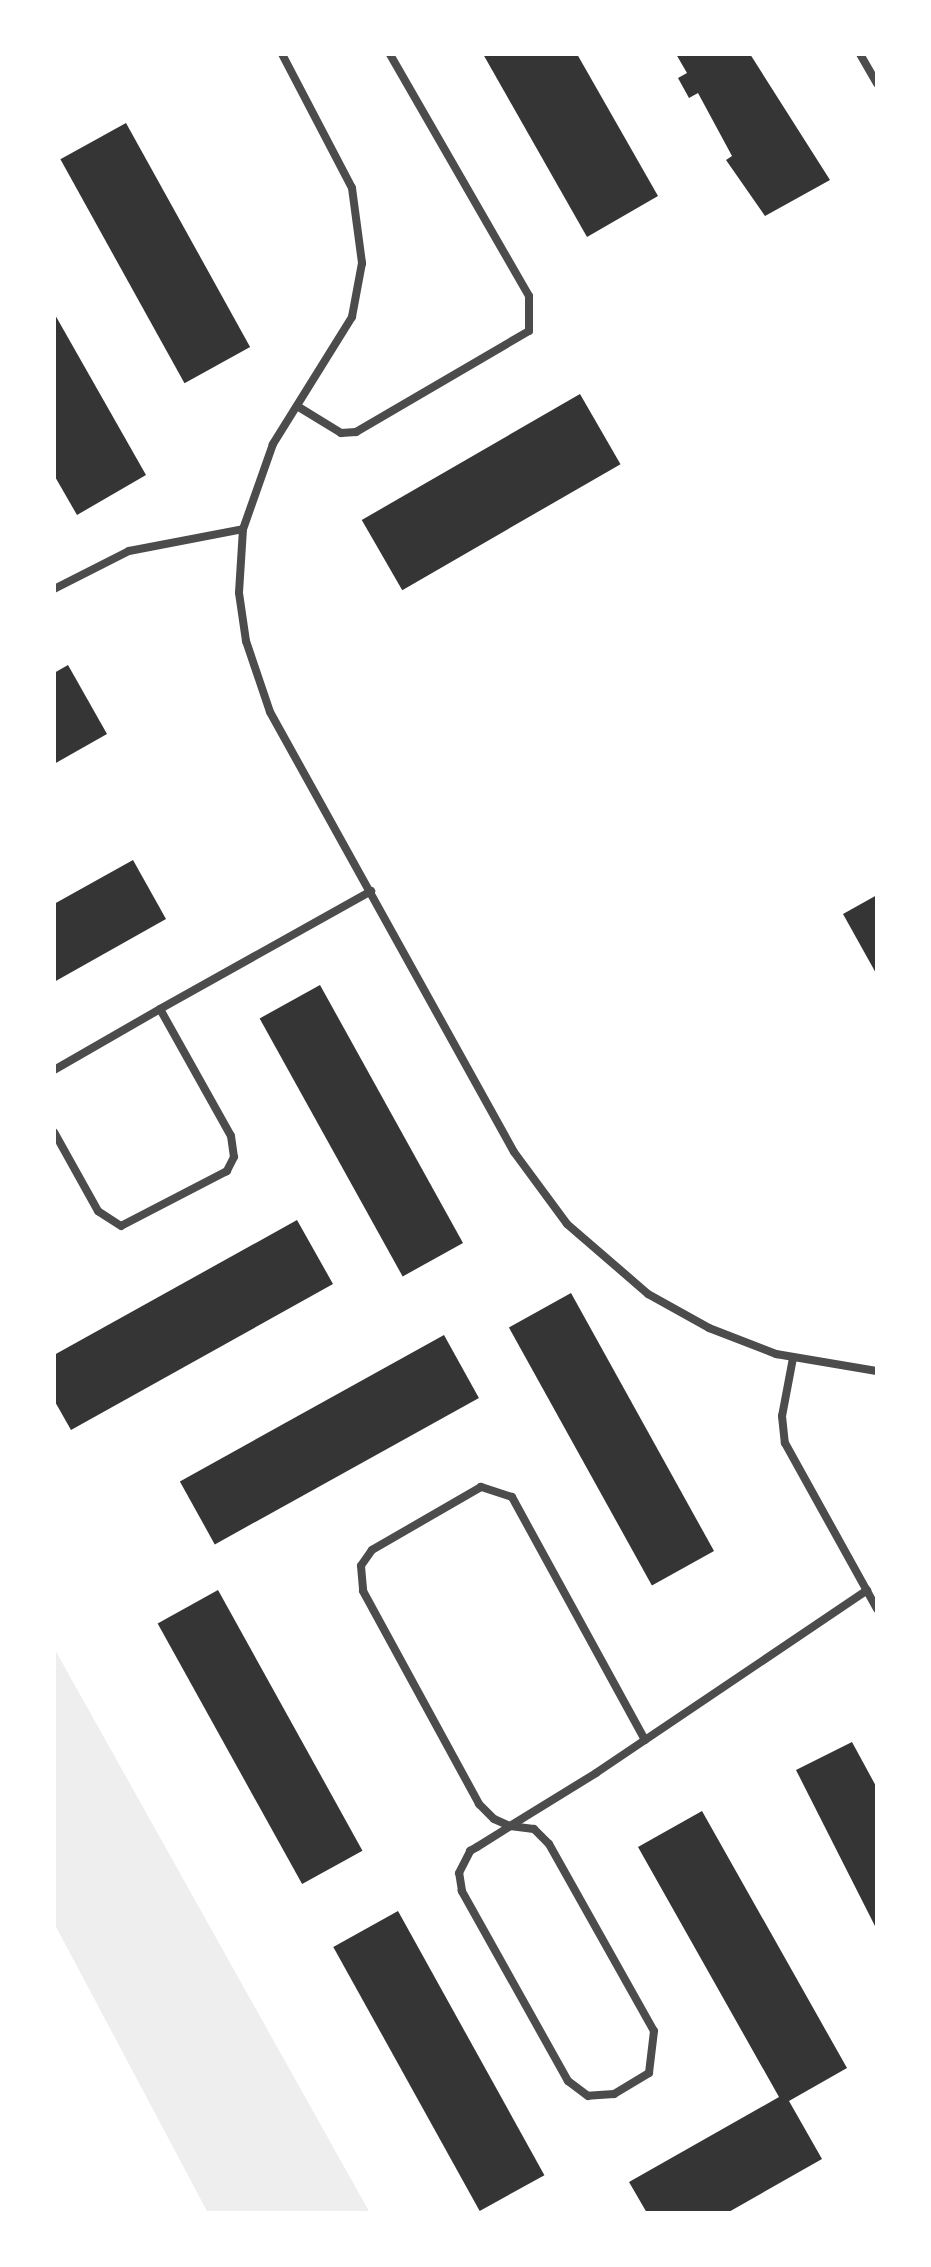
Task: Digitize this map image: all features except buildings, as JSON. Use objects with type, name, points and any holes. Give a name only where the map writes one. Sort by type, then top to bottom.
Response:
[{"type":"street","points":[[282,54],[347,177],[362,243],[352,317],[260,471],[243,529],[239,593],[256,678],[514,1152],[567,1224],[659,1300],[726,1336],[793,1358],[877,1371]]},
{"type":"street","points":[[297,406],[341,433],[356,432],[529,331],[529,296],[390,54]]},
{"type":"street","points":[[860,54],[877,84]]},
{"type":"street","points":[[54,589],[129,551],[243,529]]},
{"type":"street","points":[[54,1070],[371,891]]},
{"type":"street","points":[[54,1132],[98,1211],[121,1226],[227,1171],[234,1141],[160,1009]]},
{"type":"street","points":[[793,1358],[782,1416],[785,1443],[877,1609]]},
{"type":"street","points":[[645,1740],[512,1497],[481,1487],[372,1550],[361,1566],[363,1591],[479,1804],[510,1826],[543,1838],[657,2042],[649,2073],[614,2094],[588,2096],[571,2086],[462,1891],[459,1873],[470,1851],[510,1826],[645,1740],[867,1590]]},
{"type":"shaded area","points":[[54,1648],[370,2213],[208,2213],[54,1923]]}]
